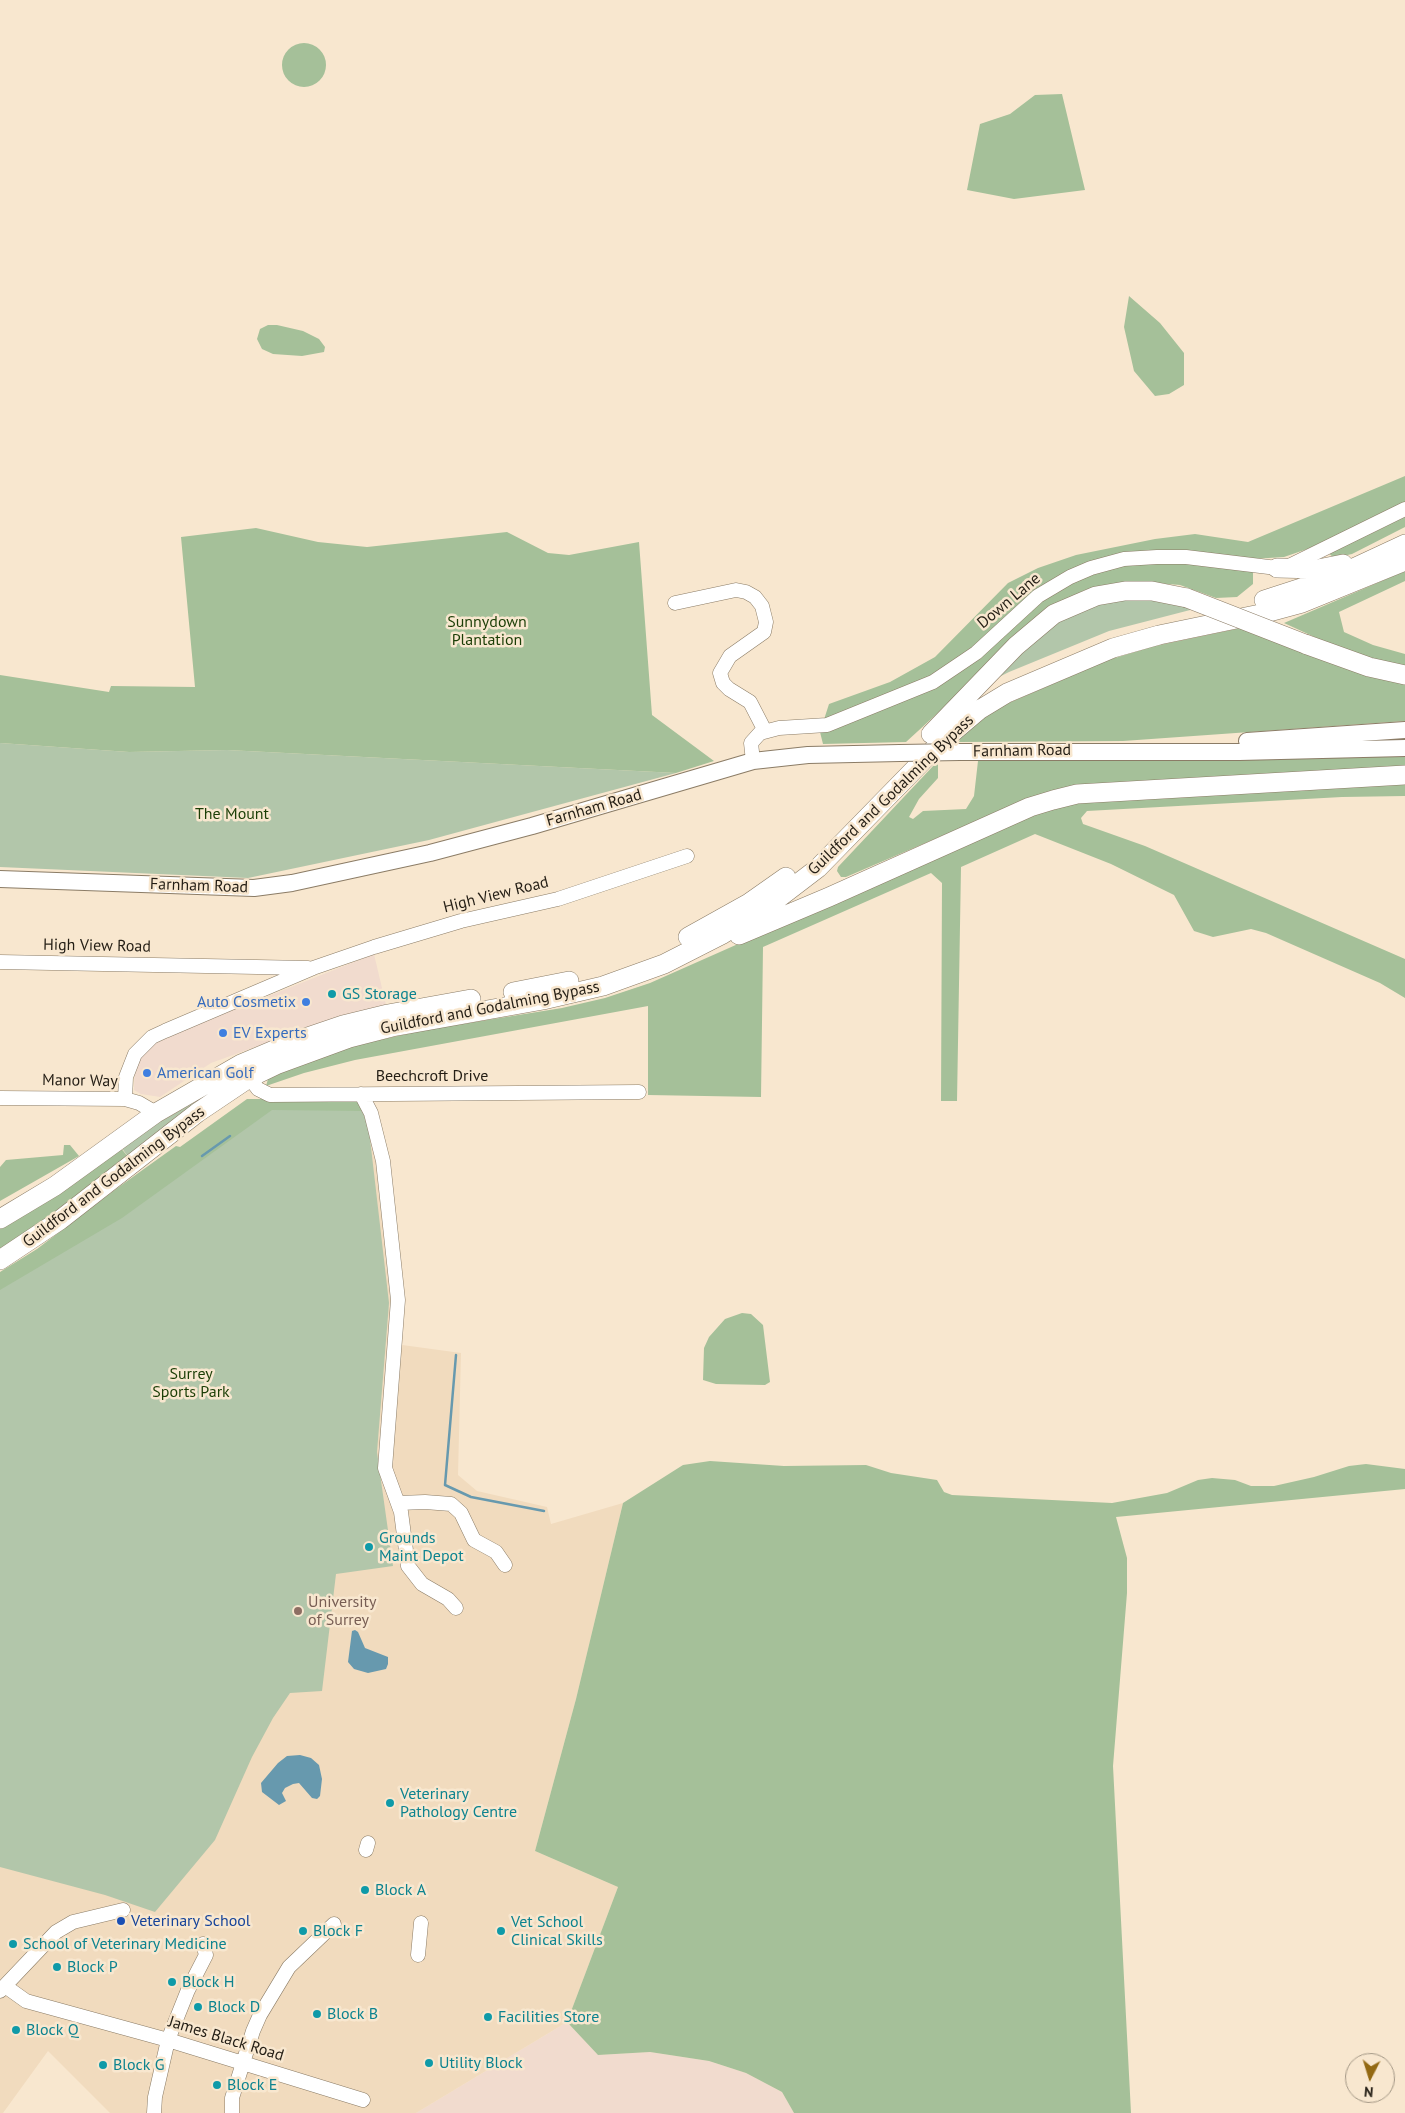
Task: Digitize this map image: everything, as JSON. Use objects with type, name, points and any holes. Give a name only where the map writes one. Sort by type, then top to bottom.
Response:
[{"type":"highway","points":[[1277,568],[1304,570],[1333,567],[1405,540]]},
{"type":"highway","name":"Guildford and Godalming Bypass","points":[[0,1218],[55,1186],[156,1113],[245,1071],[293,1042],[358,1021],[434,1004],[553,985],[604,972],[664,950],[749,903],[811,858],[862,809],[931,734],[970,703],[1004,682],[1077,651],[1136,629],[1244,606],[1332,578],[1405,544]]},
{"type":"highway","name":"Guildford and Godalming Bypass","points":[[0,1260],[60,1220],[197,1113],[245,1071],[349,1038],[424,1020],[574,994],[640,974],[738,926],[807,877],[845,842],[941,742],[979,710],[1007,694],[1113,648],[1158,635],[1265,613],[1302,603],[1405,561]]},
{"type":"highway","points":[[931,734],[1034,629],[1061,610],[1096,596],[1125,590],[1152,591],[1187,598],[1369,667],[1405,675]]},
{"type":"highway","points":[[681,955],[769,923],[1030,807],[1077,794],[1405,775]]},
{"type":"main road","name":"Farnham Road","points":[[1191,750],[1238,741],[1405,730]]},
{"type":"main road","name":"Farnham Road","points":[[0,879],[232,888],[254,888],[292,883],[492,837],[753,762],[808,755],[1191,750],[1239,752],[1405,748]]},
{"type":"street","name":"Down Lane","points":[[764,731],[828,725],[933,682],[976,653],[1038,596],[1070,577],[1101,565],[1136,557],[1164,556],[1277,568],[1297,564],[1405,509]]},
{"type":"street","points":[[675,603],[736,590],[746,592],[755,597],[762,606],[766,622],[764,632],[730,656],[724,662],[720,672],[723,683],[750,702],[764,731],[757,735],[751,743],[753,762]]},
{"type":"street","name":"High View Road","points":[[124,1099],[130,1064],[143,1044],[152,1037],[314,968],[418,932],[558,898],[687,856]]},
{"type":"street","name":"High View Road","points":[[0,962],[314,968]]},
{"type":"street","points":[[274,967],[276,984]]},
{"type":"street","name":"Beechcroft Drive","points":[[245,1071],[258,1090],[270,1095],[639,1092]]},
{"type":"street","points":[[361,1094],[371,1113],[382,1157],[398,1300],[385,1463],[387,1474],[399,1504],[408,1566],[422,1584],[448,1599],[456,1608]]},
{"type":"street","name":"Manor Way","points":[[0,1098],[124,1099],[138,1103],[156,1113]]},
{"type":"street","points":[[399,1504],[425,1502],[451,1504],[461,1513],[474,1540],[496,1552],[505,1565]]},
{"type":"street","points":[[2,1988],[56,1932],[73,1922],[124,1910]]},
{"type":"street","points":[[232,2113],[232,2098],[252,2031],[276,1986],[289,1967],[334,1924]]},
{"type":"street","points":[[418,1955],[421,1924]]},
{"type":"street","points":[[154,2113],[168,2040],[188,1990],[206,1955],[203,1944]]},
{"type":"street","name":"James Black Road","points":[[2,1988],[26,2001],[168,2040],[363,2100]]},
{"type":"shaded area","points":[[374,954],[386,1005],[313,1026],[211,1063],[160,1097],[141,1094],[134,1090],[135,1064],[152,1044],[227,1010],[241,1007]]},
{"type":"shaded area","name":"University of Surrey","points":[[362,1109],[377,1109],[397,1304],[395,1344],[461,1353],[458,1475],[477,1491],[547,1507],[551,1524],[623,1503],[576,1699],[535,1851],[618,1887],[567,2022],[416,2113],[110,2113],[48,2051],[3,2113],[0,2113],[0,1278]]},
{"type":"shaded area","points":[[567,2022],[598,2055],[650,2052],[709,2061],[746,2073],[782,2092],[794,2113],[416,2113]]},
{"type":"green space","points":[[308,43],[320,49],[325,56],[325,74],[320,81],[313,86],[300,87],[292,84],[285,77],[282,61],[285,53],[292,46]]},
{"type":"green space","points":[[1062,94],[1085,190],[1014,199],[967,190],[980,124],[1010,114],[1035,95]]},
{"type":"green space","points":[[1129,296],[1160,323],[1184,353],[1184,385],[1169,394],[1155,396],[1134,371],[1124,327]]},
{"type":"green space","points":[[268,325],[277,325],[303,331],[319,339],[325,347],[324,352],[302,356],[273,354],[262,349],[257,339],[260,329]]},
{"type":"green space","points":[[1405,476],[1405,527],[1352,554],[1334,558],[1319,545],[1284,557],[1253,559],[1253,584],[1237,597],[1216,598],[1180,585],[1155,583],[1119,584],[1085,590],[1057,604],[906,742],[823,744],[820,732],[829,704],[890,682],[935,657],[1008,583],[1038,568],[1076,555],[1155,539],[1195,534],[1248,542]]},
{"type":"green space","name":"Sunnydown Plantation","points":[[256,528],[318,542],[367,547],[507,532],[548,553],[569,555],[639,542],[652,715],[714,761],[676,773],[227,750],[129,752],[0,743],[0,675],[109,692],[111,686],[195,687],[181,537]]},
{"type":"green space","points":[[1405,571],[1405,581],[1339,612],[1344,632],[1373,645],[1405,654],[1405,667],[1345,651],[1284,623]]},
{"type":"green space","points":[[1117,599],[1164,601],[1194,609],[1109,631],[987,683],[1062,616]]},
{"type":"green space","points":[[1241,628],[1405,683],[1405,721],[1123,741],[959,742],[963,731],[1002,706],[1108,660],[1155,646]]},
{"type":"green space","name":"The Mount","points":[[0,743],[129,752],[227,750],[676,773],[429,840],[248,878],[0,867]]},
{"type":"green space","points":[[1405,751],[1405,767],[1139,786],[979,820],[846,877],[841,877],[837,871],[838,867],[935,764],[938,764],[938,778],[919,799],[909,817],[913,819],[923,811],[966,809],[974,796],[978,761]]},
{"type":"green space","points":[[1405,778],[1405,796],[1342,797],[1087,811],[1081,818],[1083,824],[1145,846],[1405,959],[1405,998],[1380,983],[1266,933],[1251,929],[1213,937],[1194,931],[1174,895],[1111,864],[1035,834],[961,867],[957,1101],[941,1101],[942,883],[931,873],[763,947],[761,1097],[648,1095],[648,1006],[355,1060],[304,1073],[266,1086],[268,1079],[277,1074],[352,1046],[425,1030],[562,1008],[605,998],[650,983],[1054,804]]},
{"type":"green space","points":[[247,1099],[358,1099],[363,1111],[272,1110],[122,1218],[0,1290],[0,1272],[37,1249],[176,1146],[180,1147]]},
{"type":"green space","points":[[195,1102],[197,1105],[129,1158],[121,1147],[137,1135]]},
{"type":"green space","name":"Surrey Sports Park","points":[[247,1107],[362,1109],[369,1130],[389,1303],[377,1452],[393,1566],[336,1574],[322,1691],[290,1693],[273,1718],[252,1757],[215,1840],[155,1912],[105,1895],[0,1867],[0,1278]]},
{"type":"green space","points":[[64,1145],[70,1145],[79,1156],[0,1201],[0,1167],[6,1160],[63,1155]]},
{"type":"green space","points":[[120,1147],[129,1158],[0,1251],[0,1227]]},
{"type":"green space","points":[[742,1313],[751,1314],[763,1325],[770,1382],[765,1385],[716,1384],[703,1380],[704,1348],[709,1337],[725,1319]]},
{"type":"green space","points":[[710,1461],[784,1466],[866,1465],[891,1473],[937,1480],[944,1492],[952,1495],[1112,1503],[1167,1493],[1198,1480],[1212,1478],[1235,1480],[1251,1486],[1274,1486],[1314,1477],[1349,1466],[1366,1464],[1405,1469],[1405,1489],[1116,1517],[1127,1558],[1127,1593],[1113,1766],[1131,2113],[794,2113],[782,2092],[746,2073],[709,2061],[650,2052],[598,2055],[567,2022],[618,1887],[535,1851],[576,1699],[623,1503],[683,1465]]},
{"type":"water","points":[[352,1631],[358,1632],[365,1648],[388,1657],[386,1669],[368,1673],[354,1669],[348,1662]]},
{"type":"water","points":[[300,1755],[311,1758],[319,1765],[322,1779],[320,1796],[317,1799],[312,1798],[299,1783],[293,1784],[285,1788],[282,1793],[286,1801],[279,1805],[262,1792],[261,1783],[278,1763],[287,1756]]},
{"type":"waterway","points":[[202,1156],[230,1136]]},
{"type":"waterway","points":[[456,1355],[445,1485],[471,1497],[544,1511]]},
{"type":"place","name":"GS Storage","points":[[332,994]]},
{"type":"place","name":"Auto Cosmetix","points":[[306,1002]]},
{"type":"place","name":"EV Experts","points":[[223,1033]]},
{"type":"place","name":"American Golf","points":[[147,1073]]},
{"type":"place","name":"Grounds Maint Depot","points":[[369,1547]]},
{"type":"place","name":"University of Surrey","points":[[298,1611]]},
{"type":"place","name":"Veterinary Pathology Centre","points":[[390,1803]]},
{"type":"place","name":"Block A","points":[[365,1890]]},
{"type":"place","name":"Veterinary School","points":[[121,1921]]},
{"type":"place","name":"Block F","points":[[303,1931]]},
{"type":"place","name":"Vet School Clinical Skills","points":[[501,1931]]},
{"type":"place","name":"School of Veterinary Medicine","points":[[13,1944]]},
{"type":"place","name":"Block P","points":[[57,1967]]},
{"type":"place","name":"Block H","points":[[172,1982]]},
{"type":"place","name":"Block D","points":[[198,2007]]},
{"type":"place","name":"Block B","points":[[317,2014]]},
{"type":"place","name":"Facilities Store","points":[[488,2017]]},
{"type":"place","name":"Block Q","points":[[16,2030]]},
{"type":"place","name":"Utility Block","points":[[429,2063]]},
{"type":"place","name":"Block G","points":[[103,2065]]},
{"type":"place","name":"Block E","points":[[217,2085]]}]
